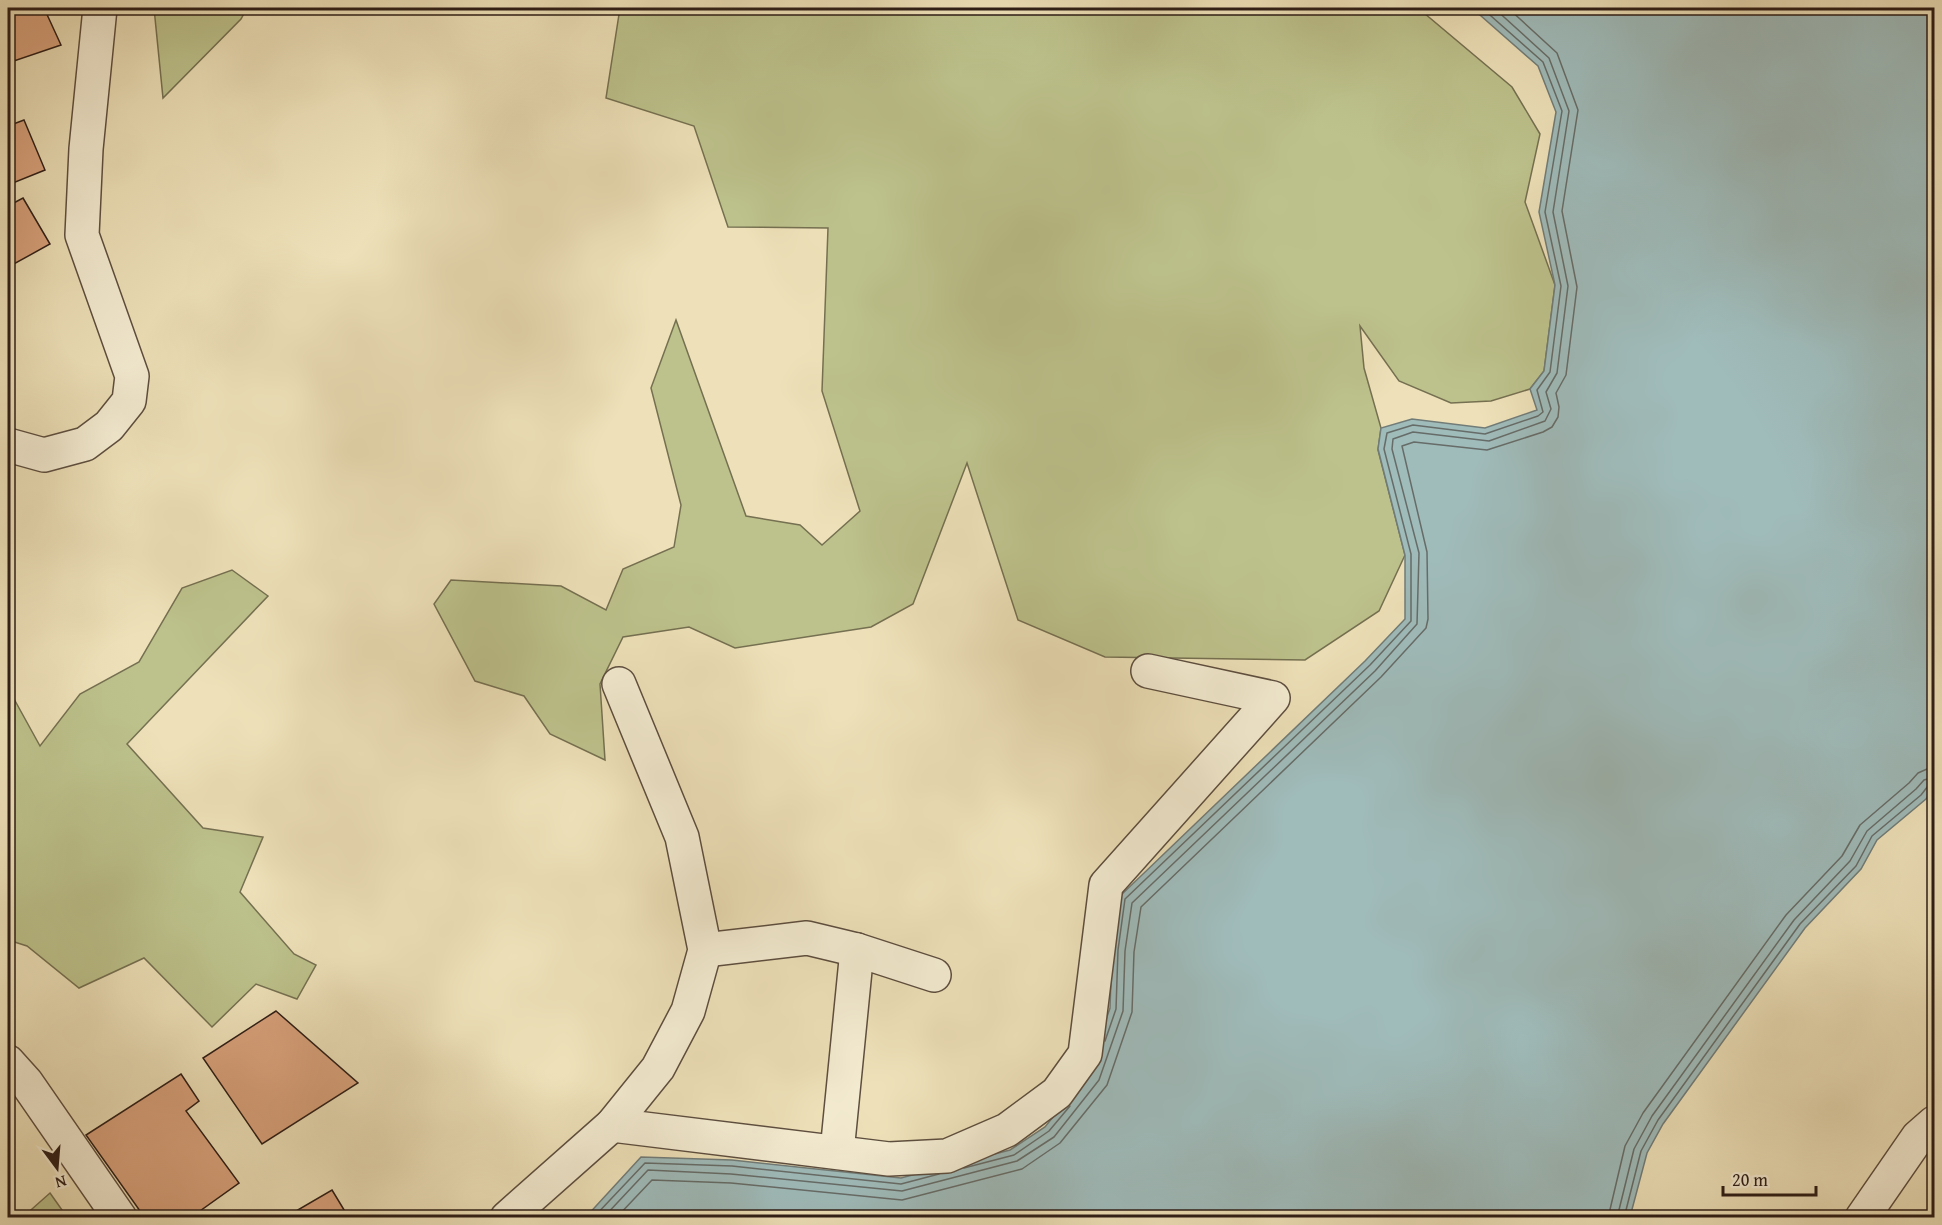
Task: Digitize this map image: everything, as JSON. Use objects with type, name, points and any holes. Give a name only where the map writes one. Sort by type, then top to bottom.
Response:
[{"type":"street","points":[[8,446],[44,455],[85,444],[109,426],[129,401],[132,376],[82,235],[86,149],[100,8]]},
{"type":"street","points":[[612,1125],[888,1159],[947,1156],[1007,1130],[1057,1093],[1085,1054],[1106,885],[1273,698],[1148,671]]},
{"type":"street","points":[[507,1218],[612,1125],[658,1068],[688,1011],[705,950],[682,837],[619,684]]},
{"type":"street","points":[[705,950],[807,938],[857,950],[934,975]]},
{"type":"street","points":[[837,1152],[857,950]]},
{"type":"street","points":[[8,1062],[26,1082],[120,1218]]},
{"type":"street","points":[[1862,1218],[1918,1137],[1935,1123]]},
{"type":"green space","points":[[154,8],[247,8],[241,19],[163,98]]},
{"type":"green space","points":[[620,8],[1418,8],[1512,87],[1540,134],[1525,202],[1555,285],[1544,371],[1530,389],[1491,401],[1451,403],[1399,381],[1360,326],[1364,368],[1381,428],[1378,450],[1405,555],[1379,611],[1305,660],[1105,657],[1018,620],[967,463],[913,604],[871,627],[735,648],[689,627],[623,637],[600,684],[605,760],[550,734],[524,696],[475,681],[434,604],[451,580],[561,586],[606,610],[623,569],[674,547],[681,505],[651,388],[676,320],[746,516],[800,525],[822,545],[860,511],[822,391],[828,228],[728,227],[694,126],[606,98]]},
{"type":"green space","points":[[232,570],[268,596],[127,744],[203,828],[263,837],[240,892],[294,954],[316,965],[297,999],[256,984],[212,1027],[144,958],[79,988],[27,946],[8,940],[8,688],[40,746],[80,694],[139,662],[182,588]]},
{"type":"green space","points":[[50,1193],[67,1217],[23,1217]]},
{"type":"water","points":[[1472,8],[1934,8],[1934,787],[1926,799],[1877,840],[1861,869],[1805,928],[1663,1124],[1647,1153],[1630,1217],[585,1218],[641,1157],[732,1160],[901,1178],[1010,1150],[1045,1127],[1087,1075],[1110,1008],[1112,950],[1119,897],[1365,661],[1405,619],[1405,555],[1378,449],[1381,428],[1412,419],[1485,428],[1537,410],[1530,389],[1544,371],[1555,285],[1539,212],[1556,112],[1538,66]]},
{"type":"building","points":[[44,8],[61,45],[8,63],[8,9]]},
{"type":"building","points":[[24,120],[45,170],[8,185],[8,126]]},
{"type":"building","points":[[23,198],[50,244],[12,265],[8,256],[8,206]]},
{"type":"building","points":[[276,1011],[358,1083],[262,1144],[203,1058]]},
{"type":"building","points":[[181,1074],[199,1101],[186,1111],[239,1183],[190,1218],[145,1218],[86,1135]]},
{"type":"building","points":[[332,1190],[349,1218],[284,1218]]}]
